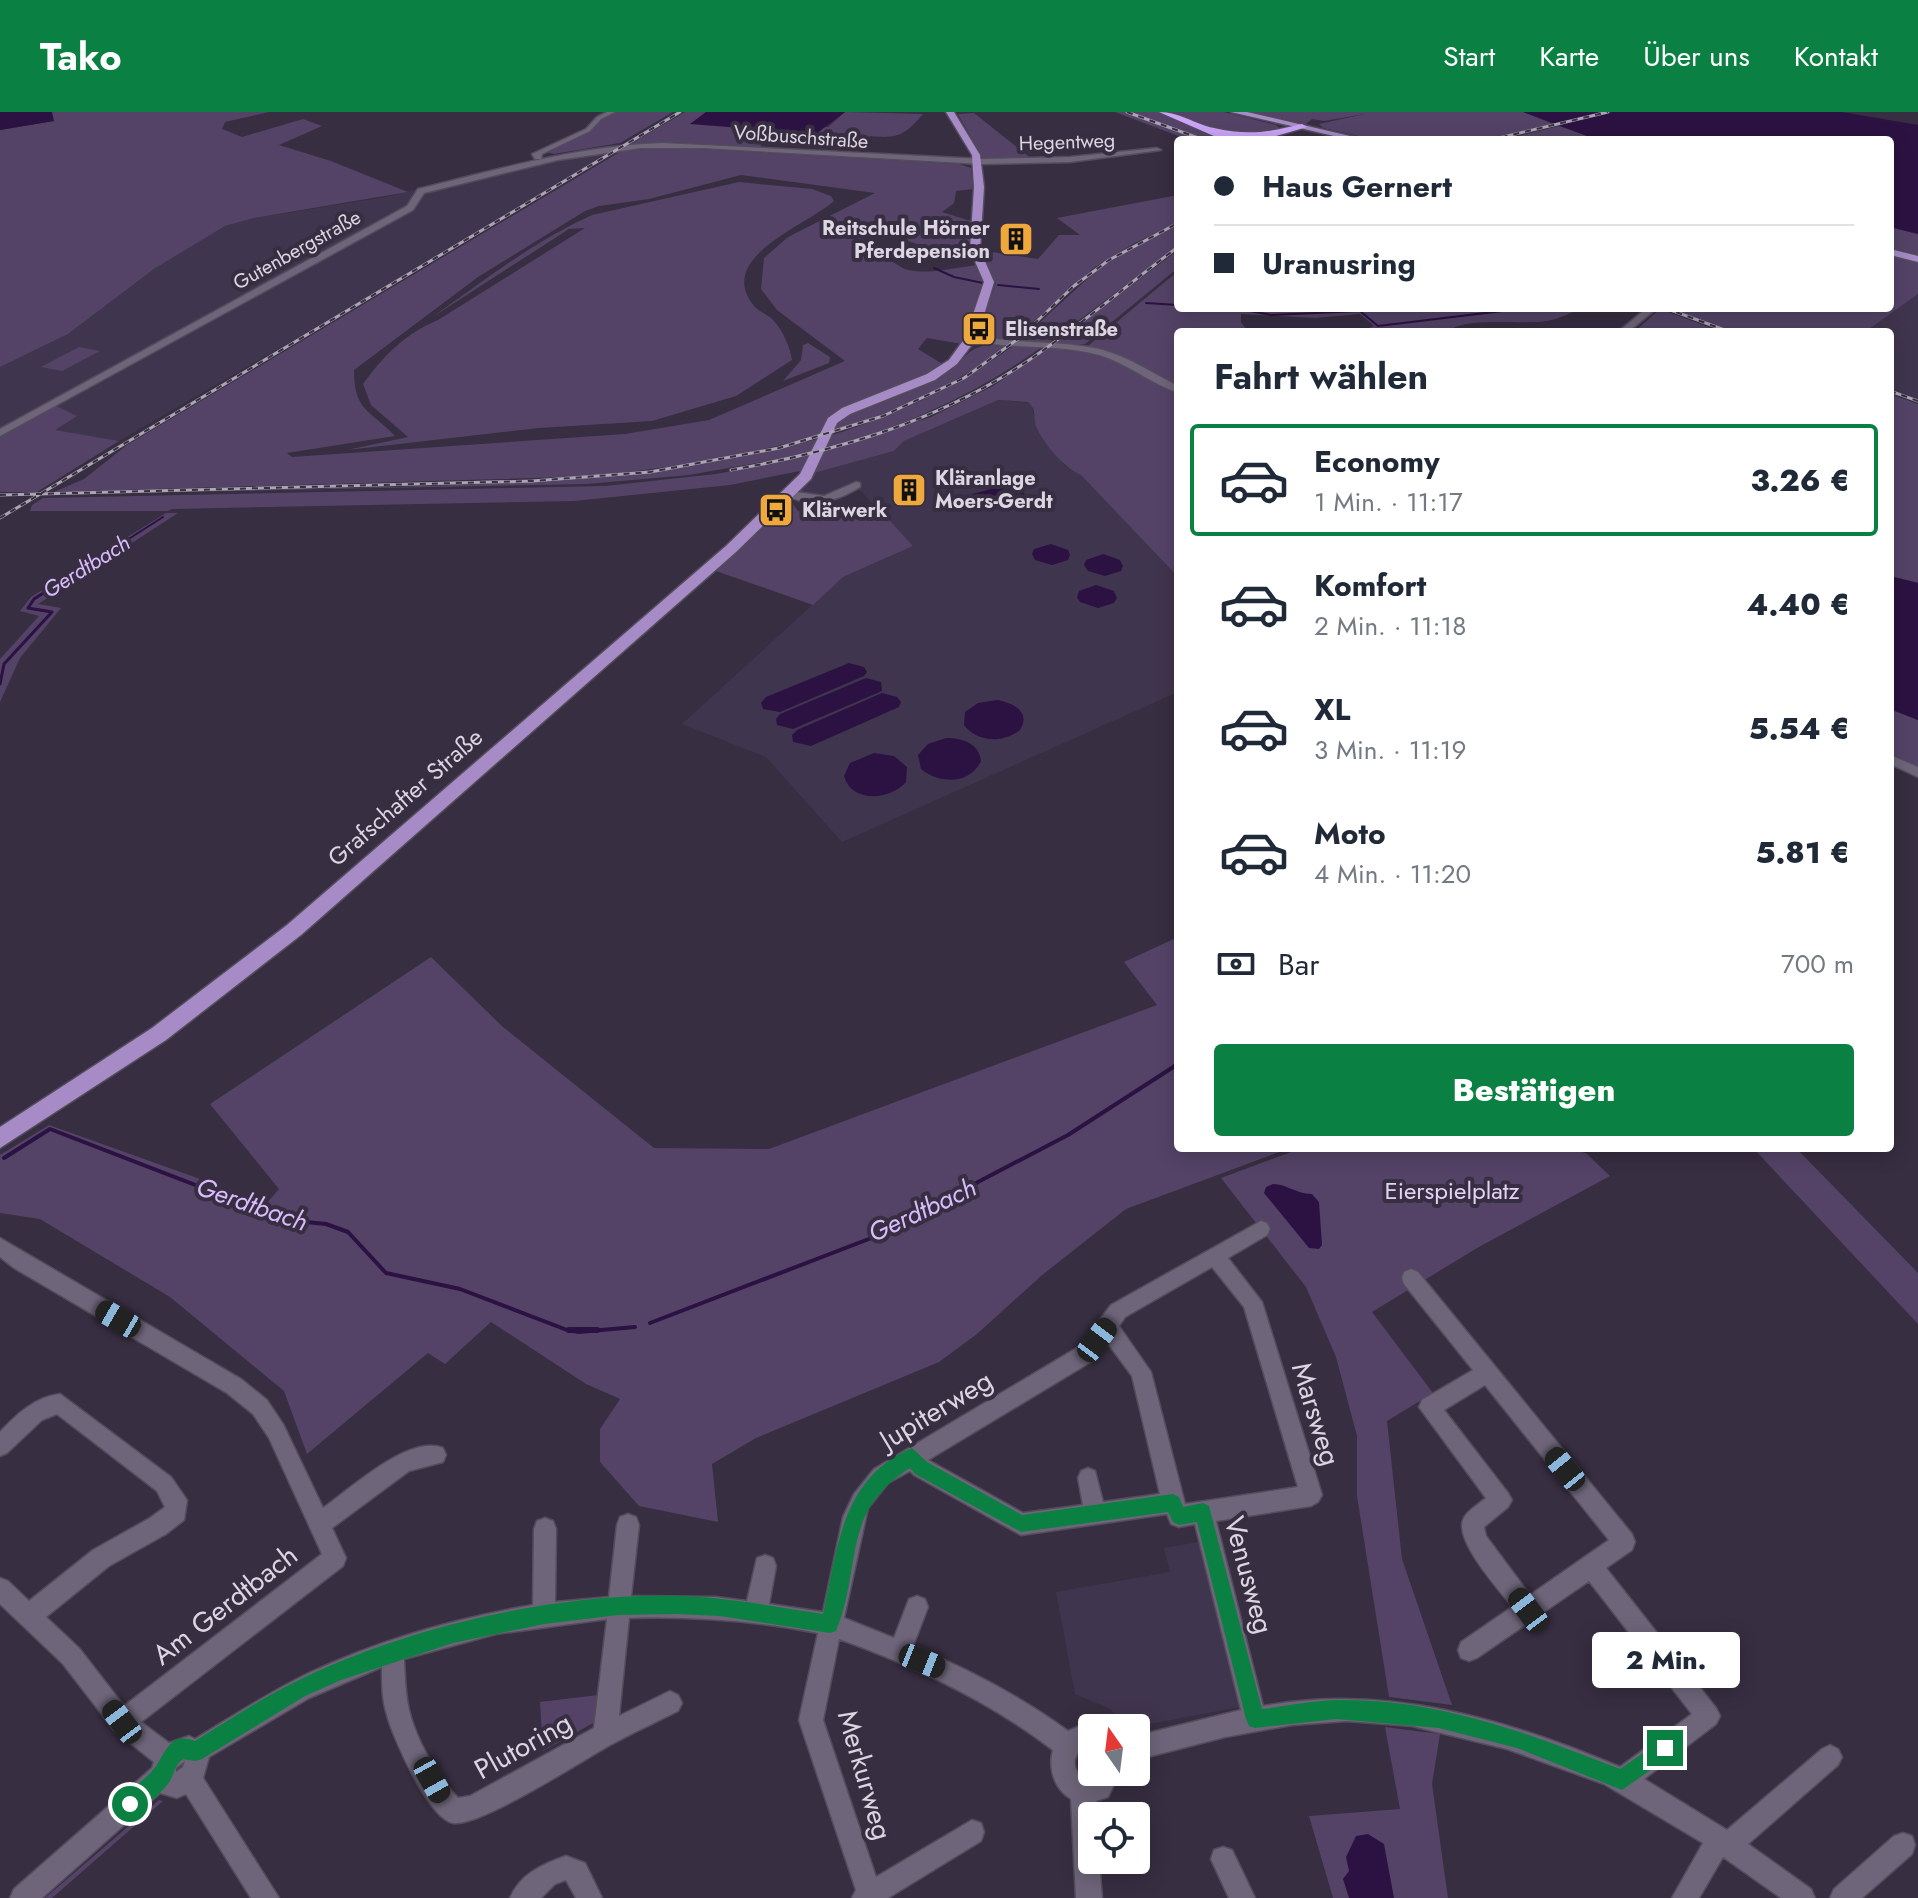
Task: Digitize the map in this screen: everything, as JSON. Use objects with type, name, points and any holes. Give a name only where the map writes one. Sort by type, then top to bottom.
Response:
[{"type":"highway","points":[[1164,112],[1228,136]]},
{"type":"highway","points":[[1273,120],[1285,130]]},
{"type":"highway","points":[[1273,136],[1302,127]]},
{"type":"highway","points":[[1280,136],[1302,127]]},
{"type":"highway","points":[[1210,131],[1234,136]]},
{"type":"main road","name":"Grafschafter Straße","points":[[0,1139],[159,1034],[294,930],[702,576],[789,494],[806,476],[832,421],[846,411],[931,377],[946,368],[963,350],[971,338],[989,287],[974,241],[978,220],[977,160],[950,112]]},
{"type":"main road","points":[[1235,112],[1344,136]]},
{"type":"main road","points":[[1894,253],[1918,259]]},
{"type":"street","points":[[543,160],[536,154],[588,130],[599,118],[612,112]]},
{"type":"street","name":"Voßbuschstraße","points":[[624,148],[683,146],[935,162],[977,160]]},
{"type":"street","name":"Gutenbergstraße","points":[[0,433],[410,208],[421,191],[543,160],[624,148]]},
{"type":"street","name":"Hegentweg","points":[[977,160],[1089,160],[1157,150]]},
{"type":"street","points":[[1627,328],[1648,312]]},
{"type":"street","points":[[971,338],[1097,352],[1129,364],[1174,388]]},
{"type":"street","points":[[963,350],[997,343]]},
{"type":"street","points":[[789,494],[821,501],[856,485]]},
{"type":"street","points":[[1894,761],[1918,772]]},
{"type":"street","name":"Jupiterweg","points":[[830,1624],[854,1517],[861,1501],[881,1476],[1087,1353],[1118,1311],[1261,1229]]},
{"type":"street","name":"Am Gerdtbach","points":[[0,1246],[21,1262],[234,1386],[260,1407],[290,1459],[335,1558],[122,1722]]},
{"type":"street","name":"Marsweg","points":[[1203,1512],[1311,1495],[1252,1302],[1215,1256]]},
{"type":"street","points":[[1411,1278],[1624,1542],[1469,1650]]},
{"type":"street","points":[[1107,1326],[1141,1372],[1173,1503]]},
{"type":"street","points":[[1487,1373],[1429,1407],[1501,1500],[1472,1523],[1476,1541],[1528,1610]]},
{"type":"street","points":[[0,1446],[39,1411],[52,1404],[60,1404],[164,1484],[176,1500],[176,1512],[158,1526],[101,1558],[30,1615]]},
{"type":"street","name":"Am Gerdtbach","points":[[318,1525],[404,1462],[436,1455]]},
{"type":"street","name":"Venusweg","points":[[912,1457],[921,1468],[1021,1524],[1173,1503],[1179,1516],[1203,1512],[1255,1719]]},
{"type":"street","points":[[1088,1478],[1095,1514]]},
{"type":"street","name":"Plutoring","points":[[605,1735],[628,1525]]},
{"type":"street","points":[[544,1615],[545,1529]]},
{"type":"street","points":[[756,1613],[765,1566]]},
{"type":"street","points":[[1591,1566],[1708,1716],[1622,1780]]},
{"type":"street","points":[[0,1589],[71,1656],[122,1722],[166,1767],[171,1786],[182,1784],[189,1778],[198,1763],[195,1752]]},
{"type":"street","points":[[195,1752],[299,1689],[392,1652],[453,1634],[544,1615],[618,1606],[676,1605],[830,1624],[968,1680],[1067,1745]]},
{"type":"street","points":[[900,1652],[917,1607]]},
{"type":"street","name":"Merkurweg","points":[[830,1624],[811,1720],[869,1897],[972,1832]]},
{"type":"street","name":"Plutoring","points":[[392,1652],[398,1715],[446,1805],[454,1811],[473,1808],[670,1703]]},
{"type":"street","points":[[1150,1745],[1255,1719],[1336,1710],[1439,1718],[1517,1739],[1622,1780],[1724,1842],[1802,1898]]},
{"type":"street","points":[[1078,1738],[1067,1745],[1062,1759],[1063,1774],[1071,1786],[1083,1792],[1100,1786]]},
{"type":"street","points":[[23,1898],[184,1748],[195,1752]]},
{"type":"street","points":[[1685,1898],[1724,1842],[1830,1757]]},
{"type":"street","points":[[189,1778],[266,1898]]},
{"type":"street","points":[[1083,1792],[1089,1898]]},
{"type":"street","points":[[1843,1898],[1903,1845]]},
{"type":"street","points":[[1223,1859],[1242,1898]]},
{"type":"street","points":[[523,1898],[547,1875],[566,1868],[576,1872],[589,1898]]},
{"type":"shaded area","points":[[0,112],[52,112],[54,121],[0,130]]},
{"type":"shaded area","points":[[706,112],[845,112],[816,134],[690,124]]},
{"type":"shaded area","points":[[1523,112],[1842,112],[1918,125],[1918,234],[1894,228],[1894,136],[1587,136]]},
{"type":"shaded area","points":[[606,152],[615,154],[119,441],[53,430],[56,406],[0,435],[0,367],[68,334],[154,269],[225,226],[254,218],[380,198],[538,162]]},
{"type":"shaded area","points":[[1918,294],[1918,402],[1894,393],[1894,328],[1871,328]]},
{"type":"shaded area","name":"Kläranlage Moers-Gerdt","points":[[998,400],[1031,403],[1037,427],[1065,466],[1081,475],[1174,573],[1174,694],[842,842],[766,757],[682,724],[843,577],[913,546],[854,484],[833,496],[817,497],[799,492],[814,473],[894,451],[904,441]]},
{"type":"shaded area","points":[[1012,483],[1025,494],[981,507],[969,495]]},
{"type":"shaded area","points":[[1051,544],[1068,550],[1068,560],[1052,565],[1035,560],[1032,554],[1034,549]]},
{"type":"shaded area","points":[[1103,554],[1120,560],[1123,566],[1121,571],[1105,576],[1088,571],[1084,565],[1086,560]]},
{"type":"shaded area","points":[[1894,577],[1918,583],[1918,720],[1894,711]]},
{"type":"shaded area","points":[[1096,585],[1114,591],[1117,598],[1114,603],[1098,608],[1080,602],[1077,597],[1079,591]]},
{"type":"shaded area","points":[[849,663],[864,667],[867,672],[780,712],[763,709],[761,703],[766,697]]},
{"type":"shaded area","points":[[866,678],[881,682],[882,691],[793,729],[777,725],[776,719],[780,714]]},
{"type":"shaded area","points":[[882,693],[897,697],[901,702],[899,707],[811,746],[793,742],[792,735],[797,730]]},
{"type":"shaded area","points":[[997,700],[1019,709],[1023,718],[1020,730],[1006,737],[991,739],[976,735],[964,725],[965,712],[978,703]]},
{"type":"shaded area","points":[[946,738],[964,741],[977,750],[981,761],[970,774],[954,780],[936,777],[921,769],[918,755],[928,744]]},
{"type":"shaded area","points":[[874,753],[894,756],[907,767],[906,782],[891,793],[863,795],[848,785],[844,776],[850,763]]},
{"type":"shaded area","points":[[1273,1184],[1312,1194],[1319,1202],[1322,1245],[1319,1249],[1309,1248],[1264,1193],[1266,1187]]},
{"type":"shaded area","points":[[1198,1542],[1240,1707],[1150,1724],[1150,1714],[1115,1714],[1075,1694],[1056,1592],[1170,1572],[1164,1548]]},
{"type":"shaded area","points":[[1368,1834],[1384,1844],[1394,1898],[1349,1898],[1343,1879],[1349,1871],[1346,1857],[1356,1836]]},
{"type":"green space","points":[[52,112],[269,112],[225,122],[222,129],[242,137],[303,119],[322,126],[279,145],[331,161],[408,192],[254,218],[225,226],[154,269],[68,334],[0,367],[0,130],[53,121]]},
{"type":"green space","points":[[612,112],[673,112],[620,143],[554,154],[542,151],[588,130]]},
{"type":"green space","points":[[685,112],[706,112],[692,123],[828,127],[845,112],[923,114],[900,134],[870,136],[863,143],[770,135],[760,147],[668,142],[630,144]]},
{"type":"green space","points":[[1115,112],[1158,112],[1220,136],[1178,136]]},
{"type":"green space","points":[[1169,112],[1224,112],[1279,128],[1278,132],[1264,134],[1236,134]]},
{"type":"green space","points":[[1250,112],[1523,112],[1553,124],[1500,136],[1358,136],[1323,128],[1319,124],[1365,114],[1324,121],[1312,119],[1306,124]]},
{"type":"green space","points":[[974,113],[1032,159],[983,159],[958,114]]},
{"type":"green space","points":[[1559,126],[1587,136],[1518,136]]},
{"type":"green space","points":[[681,148],[959,164],[971,168],[973,189],[956,191],[954,203],[942,212],[974,222],[972,251],[923,249],[916,247],[917,244],[870,230],[874,225],[854,235],[898,255],[889,261],[905,269],[932,271],[978,265],[982,275],[982,295],[962,344],[927,338],[918,349],[944,365],[933,373],[830,417],[819,436],[718,460],[601,476],[54,492],[84,479],[127,445],[623,150]],"holes":[[[741,175],[875,193],[788,237],[764,258],[761,289],[777,310],[845,361],[709,420],[625,434],[292,457],[287,453],[395,436],[360,402],[354,370],[478,277],[585,211],[649,199]]]},
{"type":"green space","points":[[739,182],[812,189],[831,196],[834,201],[769,244],[746,272],[745,288],[754,306],[777,325],[786,339],[792,360],[736,396],[652,421],[539,428],[347,450],[408,437],[371,405],[363,384],[396,346],[585,228],[569,229],[431,318],[509,263],[592,215]]},
{"type":"green space","points":[[1174,196],[1174,224],[1095,267],[1009,343],[976,335],[996,283],[979,250],[1038,259],[1059,235],[1080,235],[1057,218]]},
{"type":"green space","points":[[1174,227],[1174,249],[1058,336],[1045,345],[1016,344],[1097,270],[1133,247]]},
{"type":"green space","points":[[1894,228],[1918,234],[1918,294],[1894,311]]},
{"type":"green space","points":[[1174,253],[1174,271],[1085,344],[1052,345]]},
{"type":"green space","points":[[1174,274],[1174,312],[1574,312],[1547,321],[1479,323],[1454,328],[1369,328],[1374,326],[1360,314],[1315,318],[1241,314],[1245,328],[1174,328],[1174,573],[1081,475],[1068,467],[1049,447],[1039,433],[1034,410],[1028,402],[998,400],[904,441],[894,451],[814,473],[822,452],[931,417],[993,386],[1048,348],[1082,351]]},
{"type":"green space","points":[[1657,312],[1668,312],[1711,328],[1639,328]]},
{"type":"green space","points":[[1676,312],[1893,312],[1871,328],[1718,328]]},
{"type":"green space","points":[[808,343],[830,357],[829,363],[783,381],[801,360],[803,345]]},
{"type":"green space","points":[[987,345],[1006,346],[945,386],[830,433],[835,424],[854,411],[932,381],[971,351]]},
{"type":"green space","points":[[1013,346],[1042,347],[938,408],[882,431],[824,449],[829,436],[925,398]]},
{"type":"green space","points":[[79,347],[100,351],[62,371],[41,367]]},
{"type":"green space","points":[[1894,395],[1918,404],[1918,583],[1894,577]]},
{"type":"green space","points":[[56,406],[77,416],[55,430],[119,441],[37,492],[0,492],[0,436]]},
{"type":"green space","points":[[817,439],[812,452],[797,456],[689,475],[587,484],[172,492],[416,486],[577,478],[737,457]]},
{"type":"green space","points":[[811,455],[805,470],[730,485],[574,501],[168,511],[30,511],[32,505],[43,498],[605,486],[716,474]]},
{"type":"green space","points":[[790,500],[798,511],[835,520],[879,509],[913,546],[843,577],[813,605],[716,571]]},
{"type":"green space","points":[[166,513],[178,513],[38,604],[61,608],[20,658],[0,702],[0,659],[39,616],[20,611],[31,597]]},
{"type":"green space","points":[[1894,711],[1918,720],[1918,766],[1894,755]]},
{"type":"green space","points":[[1174,939],[1174,1152],[1279,1152],[1126,1209],[939,1362],[756,1438],[712,1464],[718,1522],[639,1506],[600,1462],[600,1429],[620,1399],[586,1384],[491,1322],[445,1364],[428,1353],[307,1454],[284,1391],[170,1297],[40,1219],[0,1213],[0,1155],[49,1125],[267,1203],[279,1189],[210,1104],[431,957],[503,1027],[654,1148],[769,1149],[1157,1005],[1124,962]]},
{"type":"green space","name":"Eierspielplatz","points":[[1291,1152],[1582,1152],[1610,1176],[1477,1248],[1372,1312],[1433,1393],[1387,1421],[1402,1559],[1452,1705],[1389,1697],[1357,1496],[1357,1436],[1336,1357],[1306,1287],[1221,1178]]},
{"type":"green space","points":[[1757,1152],[1800,1152],[1918,1273],[1918,1324]]},
{"type":"green space","points":[[598,1695],[595,1722],[543,1751],[540,1702]]},
{"type":"green space","points":[[1385,1727],[1440,1734],[1432,1784],[1448,1898],[1333,1898],[1309,1816],[1400,1809]]},
{"type":"green space","points":[[159,1800],[163,1801],[52,1898],[45,1898]]},
{"type":"waterway","name":"Gerdtbach","points":[[934,268],[954,277],[983,283]]},
{"type":"waterway","name":"Gerdtbach","points":[[998,285],[1039,289]]},
{"type":"waterway","name":"Gerdtbach","points":[[1146,303],[1174,305]]},
{"type":"waterway","name":"Gerdtbach","points":[[1255,312],[1271,315],[1338,312]]},
{"type":"waterway","name":"Gerdtbach","points":[[1361,312],[1378,326],[1494,312]]},
{"type":"waterway","name":"Gerdtbach","points":[[88,565],[163,517]]},
{"type":"waterway","name":"Gerdtbach","points":[[0,684],[4,664],[52,612],[28,608],[34,599],[91,563]]},
{"type":"waterway","name":"Gerdtbach","points":[[650,1323],[874,1237],[942,1207],[978,1182],[1068,1135],[1174,1067]]},
{"type":"waterway","name":"Gerdtbach","points":[[4,1158],[50,1129],[286,1220],[326,1224],[348,1232],[386,1273],[460,1289],[567,1330],[579,1332],[635,1327]]},
{"type":"waterway","name":"Gerdtbach","points":[[569,1330],[597,1330]]},
{"type":"railway","points":[[40,494],[680,112]]},
{"type":"railway","points":[[1127,112],[1193,136]]},
{"type":"railway","points":[[1507,136],[1608,112]]},
{"type":"railway","points":[[40,494],[532,481],[650,472],[779,448],[883,416],[964,378],[1018,339],[1074,286],[1109,260],[1174,225]]},
{"type":"railway","points":[[731,470],[843,445],[950,405],[1038,354],[1174,250]]},
{"type":"railway","points":[[1676,312],[1719,328]]},
{"type":"railway","points":[[1894,392],[1918,401]]},
{"type":"railway","points":[[0,495],[40,494]]},
{"type":"railway","points":[[0,518],[40,494]]},
{"type":"place","name":"Reitschule Hörner Pferdepension","points":[[1016,239]]},
{"type":"place","name":"Elisenstraße","points":[[979,329]]},
{"type":"place","name":"Kläranlage Moers-Gerdt","points":[[909,490]]},
{"type":"place","name":"Klärwerk","points":[[776,510]]},
{"type":"route","points":[[130,1804],[163,1775],[169,1758],[179,1750],[189,1748],[195,1752],[299,1689],[339,1671],[453,1634],[544,1615],[618,1606],[720,1607],[830,1624],[854,1517],[861,1501],[881,1476],[912,1457],[921,1468],[1021,1524],[1173,1503],[1179,1516],[1203,1512],[1255,1719],[1336,1710],[1439,1718],[1517,1739],[1622,1780],[1665,1748]]}]
